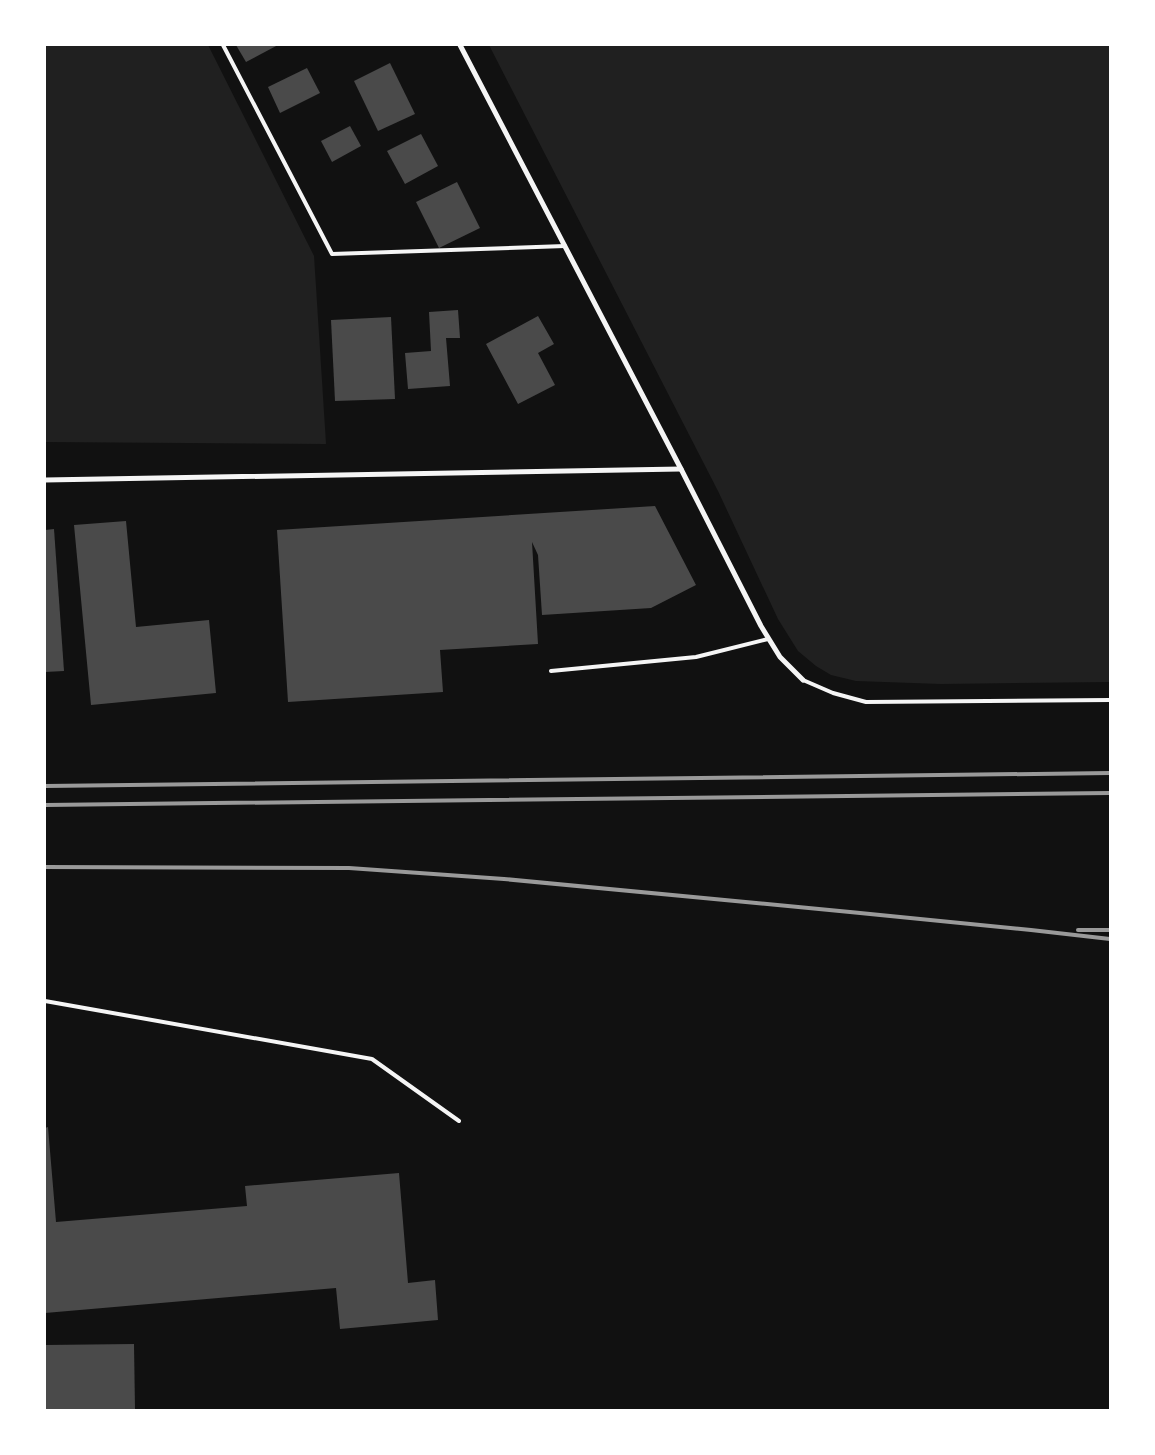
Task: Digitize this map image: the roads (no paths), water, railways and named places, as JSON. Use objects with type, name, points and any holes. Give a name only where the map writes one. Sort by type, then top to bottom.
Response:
[{"type":"street","points":[[460,45],[768,639],[780,658],[802,680]]},
{"type":"street","points":[[45,480],[681,469]]},
{"type":"lane","points":[[223,45],[332,254],[565,246]]},
{"type":"lane","points":[[551,671],[696,657],[768,639]]},
{"type":"lane","points":[[802,680],[834,693],[866,702],[1110,700]]},
{"type":"lane","points":[[45,1001],[372,1059],[459,1121]]},
{"type":"railway","points":[[45,786],[1110,773]]},
{"type":"railway","points":[[45,805],[1110,793]]},
{"type":"railway","points":[[45,867],[349,868],[504,879],[1110,939]]},
{"type":"railway","points":[[1078,930],[1110,930]]}]
